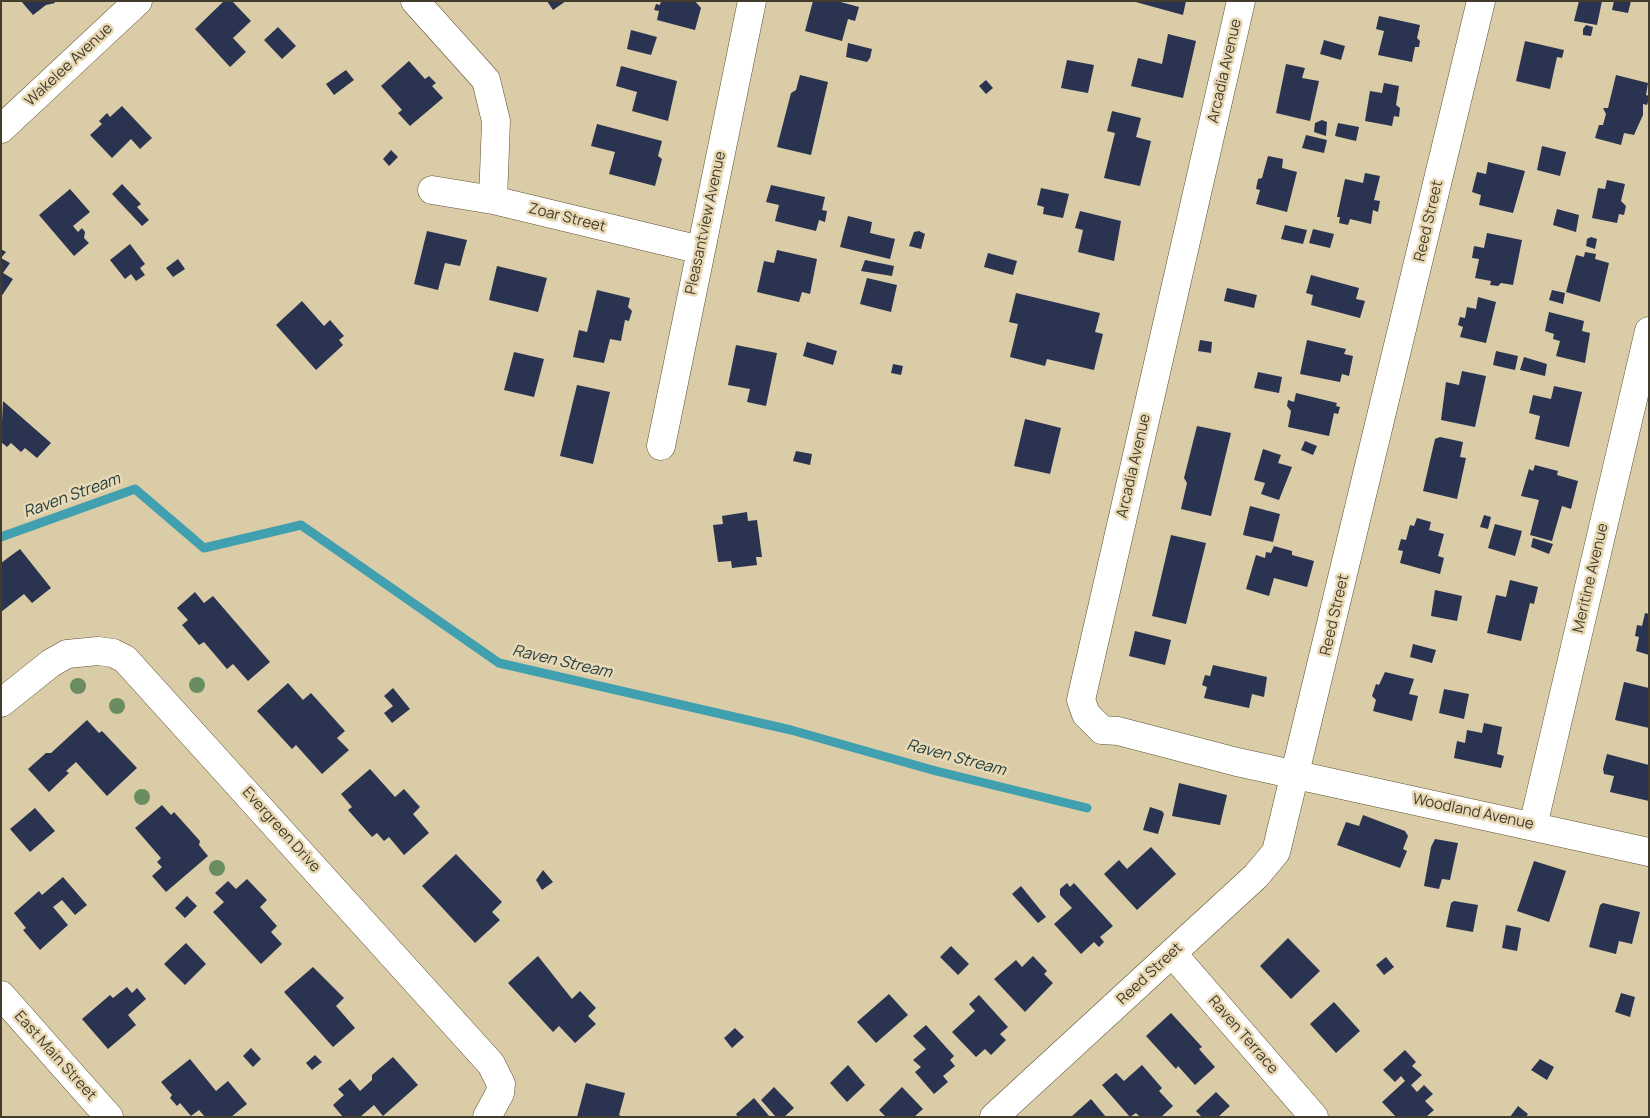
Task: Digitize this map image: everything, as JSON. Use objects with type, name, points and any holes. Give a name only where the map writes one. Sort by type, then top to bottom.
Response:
[{"type":"street","name":"Wakelee Avenue","points":[[1,129],[138,1]]},
{"type":"street","points":[[415,1],[486,80],[496,121],[492,200]]},
{"type":"street","name":"Pleasantview Avenue","points":[[661,446],[752,1]]},
{"type":"street","name":"Arcadia Avenue","points":[[1241,1],[1081,700],[1086,714],[1102,730],[1118,731],[1237,762],[1297,774]]},
{"type":"street","name":"Reed Street","points":[[994,1117],[1273,858],[1280,845],[1481,1]]},
{"type":"street","name":"Zoar Street","points":[[432,190],[492,200],[701,250]]},
{"type":"street","name":"Meritine Avenue","points":[[1533,826],[1649,331]]},
{"type":"street","name":"Evergreen Drive","points":[[1,703],[50,663],[67,654],[98,651],[113,653],[125,659],[491,1064],[501,1084],[500,1093],[487,1117]]},
{"type":"street","name":"Woodland Avenue","points":[[1297,774],[1649,852]]},
{"type":"street","name":"Raven Terrace","points":[[1172,953],[1314,1117]]},
{"type":"street","name":"East Main Street","points":[[1,995],[109,1117]]},
{"type":"building","points":[[21,1],[54,1],[55,3],[46,5],[33,15]]},
{"type":"building","points":[[224,1],[232,1],[251,21],[233,38],[246,52],[230,67],[195,29]]},
{"type":"building","points":[[547,1],[566,1],[553,10]]},
{"type":"building","points":[[661,1],[695,1],[701,8],[695,30],[657,20],[659,11],[654,10],[656,4],[660,5]]},
{"type":"building","points":[[813,1],[837,1],[859,7],[855,21],[848,19],[842,41],[805,31]]},
{"type":"building","points":[[1132,1],[1186,1],[1183,15]]},
{"type":"building","points":[[1579,1],[1602,1],[1597,25],[1574,21]]},
{"type":"building","points":[[1614,1],[1631,1],[1628,13],[1612,10]]},
{"type":"building","points":[[1379,16],[1420,25],[1417,38],[1420,41],[1419,47],[1415,47],[1412,62],[1378,55],[1384,31],[1376,29]]},
{"type":"building","points":[[1586,25],[1593,27],[1591,36],[1583,35],[1583,29]]},
{"type":"building","points":[[278,27],[296,46],[282,59],[264,40]]},
{"type":"building","points":[[631,30],[657,37],[651,55],[627,49]]},
{"type":"building","points":[[1168,34],[1196,41],[1183,98],[1131,86],[1138,58],[1162,64]]},
{"type":"building","points":[[1324,40],[1345,46],[1341,60],[1320,54]]},
{"type":"building","points":[[1525,41],[1564,50],[1562,58],[1557,57],[1550,89],[1516,81]]},
{"type":"building","points":[[848,43],[872,49],[867,62],[846,57]]},
{"type":"building","points":[[1067,60],[1094,65],[1088,93],[1061,88]]},
{"type":"building","points":[[409,61],[425,79],[429,76],[436,83],[432,86],[443,98],[410,126],[398,113],[402,110],[381,86]]},
{"type":"building","points":[[1286,64],[1305,68],[1302,78],[1319,81],[1310,121],[1276,113]]},
{"type":"building","points":[[621,66],[677,81],[668,121],[632,111],[637,92],[616,86]]},
{"type":"building","points":[[346,70],[354,80],[334,95],[326,84]]},
{"type":"building","points":[[800,75],[828,82],[811,155],[777,147],[791,93],[796,90]]},
{"type":"building","points":[[1616,75],[1648,83],[1646,95],[1649,96],[1647,105],[1643,104],[1643,115],[1634,135],[1624,133],[1621,145],[1595,138],[1599,125],[1603,125],[1606,114],[1603,108],[1608,108]]},
{"type":"building","points":[[986,80],[993,88],[986,94],[979,86]]},
{"type":"building","points":[[1384,83],[1399,86],[1396,105],[1400,108],[1399,117],[1394,116],[1392,126],[1365,121],[1370,91],[1382,93]]},
{"type":"building","points":[[122,106],[152,138],[140,149],[131,139],[112,158],[90,135],[102,124],[99,121],[107,113],[110,117]]},
{"type":"building","points":[[1112,111],[1141,118],[1136,137],[1151,141],[1140,186],[1104,178],[1115,133],[1107,131]]},
{"type":"building","points":[[1322,120],[1327,122],[1326,136],[1314,132],[1315,123]]},
{"type":"building","points":[[1338,123],[1359,127],[1356,141],[1335,136]]},
{"type":"building","points":[[597,124],[662,141],[658,156],[662,159],[655,186],[609,174],[615,152],[591,146]]},
{"type":"building","points":[[1306,135],[1327,140],[1324,153],[1302,148]]},
{"type":"building","points":[[1542,146],[1566,152],[1560,176],[1537,170]]},
{"type":"building","points":[[391,150],[398,157],[389,166],[383,159]]},
{"type":"building","points":[[1268,156],[1283,159],[1282,168],[1297,172],[1287,212],[1256,204],[1260,190],[1256,189],[1258,179],[1262,178]]},
{"type":"building","points":[[1488,162],[1525,171],[1513,213],[1479,205],[1481,195],[1472,192],[1477,172],[1486,174]]},
{"type":"building","points":[[1365,173],[1380,176],[1374,200],[1380,201],[1378,212],[1373,210],[1371,224],[1350,219],[1348,225],[1339,223],[1340,217],[1337,217],[1345,179],[1363,183]]},
{"type":"building","points":[[1607,180],[1625,184],[1621,201],[1626,206],[1624,215],[1619,214],[1617,223],[1592,218],[1598,188],[1605,189]]},
{"type":"building","points":[[122,184],[141,204],[137,207],[149,220],[142,226],[112,194]]},
{"type":"building","points":[[771,185],[825,197],[822,210],[827,211],[825,222],[819,220],[816,231],[775,221],[779,205],[766,202]]},
{"type":"building","points":[[1041,188],[1069,194],[1063,218],[1043,214],[1044,207],[1037,205]]},
{"type":"building","points":[[70,189],[90,212],[73,226],[78,232],[82,228],[85,232],[84,238],[89,243],[74,256],[39,215]]},
{"type":"building","points":[[1557,209],[1579,215],[1576,232],[1553,225]]},
{"type":"building","points":[[1080,211],[1121,221],[1114,261],[1078,252],[1083,230],[1075,228]]},
{"type":"building","points":[[848,216],[872,222],[870,233],[895,239],[890,259],[840,247]]},
{"type":"building","points":[[1285,225],[1307,230],[1303,244],[1281,239]]},
{"type":"building","points":[[1313,229],[1334,234],[1330,248],[1309,243]]},
{"type":"building","points":[[427,231],[467,240],[460,266],[445,263],[438,290],[414,284]]},
{"type":"building","points":[[919,231],[925,234],[921,249],[909,246],[914,232]]},
{"type":"building","points":[[1487,233],[1522,240],[1513,285],[1501,283],[1498,286],[1490,285],[1491,281],[1475,278],[1479,259],[1472,258],[1474,246],[1484,248]]},
{"type":"building","points":[[1591,237],[1597,239],[1595,249],[1586,246],[1587,239]]},
{"type":"building","points":[[130,244],[145,264],[140,268],[145,275],[136,281],[131,274],[125,279],[110,260]]},
{"type":"building","points":[[1,249],[6,252],[1,258]]},
{"type":"building","points":[[777,250],[817,259],[810,294],[802,292],[799,302],[757,292],[764,261],[774,263]]},
{"type":"building","points":[[1585,252],[1596,254],[1595,259],[1609,263],[1600,302],[1566,292],[1576,255],[1584,257]]},
{"type":"building","points":[[988,253],[1017,261],[1013,275],[984,267]]},
{"type":"building","points":[[1,258],[10,263],[3,273],[13,279],[1,297]]},
{"type":"building","points":[[178,259],[185,269],[173,277],[166,268]]},
{"type":"building","points":[[865,260],[894,266],[892,276],[861,271]]},
{"type":"building","points":[[497,266],[547,278],[538,312],[489,300]]},
{"type":"building","points":[[1311,275],[1359,288],[1356,299],[1365,301],[1360,318],[1311,305],[1313,295],[1306,293]]},
{"type":"building","points":[[867,278],[897,285],[891,312],[860,304]]},
{"type":"building","points":[[1227,288],[1257,295],[1254,308],[1224,301]]},
{"type":"building","points":[[597,290],[630,298],[628,307],[632,311],[629,321],[625,320],[621,341],[610,339],[604,363],[573,357],[579,330],[587,332]]},
{"type":"building","points":[[1552,290],[1565,293],[1563,304],[1549,300]]},
{"type":"building","points":[[1016,293],[1100,313],[1095,332],[1103,334],[1094,370],[1047,359],[1045,366],[1010,357],[1018,324],[1009,322]]},
{"type":"building","points":[[1478,297],[1496,302],[1486,343],[1460,337],[1463,327],[1458,325],[1460,317],[1465,318],[1467,307],[1476,309]]},
{"type":"building","points":[[302,301],[324,326],[330,320],[344,336],[339,340],[343,345],[316,370],[276,325]]},
{"type":"building","points":[[1549,312],[1584,321],[1582,331],[1590,333],[1585,363],[1556,356],[1560,341],[1553,339],[1554,334],[1545,331]]},
{"type":"building","points":[[1200,340],[1212,342],[1211,353],[1198,351]]},
{"type":"building","points":[[1307,340],[1346,349],[1344,354],[1353,356],[1349,376],[1342,374],[1340,382],[1300,374]]},
{"type":"building","points":[[807,342],[837,351],[833,365],[803,356]]},
{"type":"building","points":[[736,345],[777,353],[766,406],[747,402],[750,389],[728,385]]},
{"type":"building","points":[[1496,351],[1518,356],[1515,370],[1493,365]]},
{"type":"building","points":[[514,352],[544,359],[534,397],[504,390]]},
{"type":"building","points":[[1524,357],[1547,364],[1545,376],[1520,370]]},
{"type":"building","points":[[893,364],[903,366],[901,375],[891,373]]},
{"type":"building","points":[[1462,371],[1486,376],[1475,427],[1441,420],[1446,382],[1459,385]]},
{"type":"building","points":[[1258,372],[1282,377],[1279,393],[1254,388]]},
{"type":"building","points":[[577,385],[610,392],[593,464],[560,456]]},
{"type":"building","points":[[1554,386],[1582,392],[1569,447],[1535,439],[1540,416],[1529,413],[1533,395],[1551,399]]},
{"type":"building","points":[[1296,393],[1337,403],[1336,406],[1340,407],[1338,414],[1334,413],[1329,436],[1288,427],[1291,411],[1287,406],[1288,400],[1294,402]]},
{"type":"building","points":[[3,401],[51,443],[37,458],[25,448],[21,452],[11,443],[7,447],[1,442]]},
{"type":"building","points":[[1025,419],[1061,428],[1050,474],[1014,466]]},
{"type":"building","points":[[1197,426],[1231,433],[1211,516],[1181,509],[1187,483],[1184,478]]},
{"type":"building","points":[[1440,437],[1463,442],[1460,457],[1466,458],[1457,499],[1423,491],[1435,439]]},
{"type":"building","points":[[1305,441],[1317,446],[1313,455],[1301,450]]},
{"type":"building","points":[[1263,449],[1281,455],[1278,463],[1292,467],[1279,500],[1261,494],[1265,483],[1254,480]]},
{"type":"building","points":[[796,451],[812,454],[810,465],[793,461]]},
{"type":"building","points":[[1535,465],[1558,471],[1557,475],[1578,481],[1571,509],[1562,506],[1552,541],[1530,535],[1539,500],[1521,496],[1529,469],[1533,471]]},
{"type":"building","points":[[1250,506],[1280,514],[1273,542],[1243,535]]},
{"type":"building","points":[[747,512],[748,521],[757,520],[762,557],[756,557],[757,565],[732,568],[731,561],[718,562],[713,525],[723,524],[722,516]]},
{"type":"building","points":[[1484,515],[1491,517],[1488,529],[1480,527]]},
{"type":"building","points":[[1417,518],[1431,522],[1429,530],[1444,534],[1438,556],[1444,558],[1440,574],[1400,563],[1403,551],[1398,550],[1401,539],[1406,540],[1410,525],[1414,526]]},
{"type":"building","points":[[1495,524],[1522,531],[1515,556],[1488,548]]},
{"type":"building","points":[[1171,535],[1206,543],[1186,624],[1152,616]]},
{"type":"building","points":[[1533,538],[1553,544],[1549,554],[1531,547]]},
{"type":"building","points":[[1274,546],[1292,551],[1292,555],[1314,561],[1307,587],[1274,578],[1269,596],[1246,589],[1256,555],[1265,558],[1266,552],[1271,553]]},
{"type":"building","points":[[20,549],[51,588],[32,603],[24,594],[1,612],[1,563]]},
{"type":"building","points":[[1510,580],[1538,587],[1534,604],[1530,603],[1521,641],[1487,633],[1496,595],[1506,597]]},
{"type":"building","points":[[1435,590],[1462,596],[1457,621],[1431,616]]},
{"type":"building","points":[[195,592],[204,603],[213,596],[270,662],[248,681],[233,664],[227,669],[204,642],[199,645],[182,625],[188,620],[177,608]]},
{"type":"building","points":[[1645,613],[1649,614],[1649,655],[1636,651],[1639,637],[1635,636],[1637,625],[1642,626]]},
{"type":"building","points":[[1135,631],[1171,640],[1165,665],[1129,656]]},
{"type":"building","points":[[1413,644],[1436,650],[1432,663],[1410,657]]},
{"type":"building","points":[[1213,665],[1267,677],[1264,697],[1252,694],[1249,708],[1204,698],[1207,687],[1202,685],[1205,675],[1210,676]]},
{"type":"building","points":[[1385,672],[1414,679],[1409,694],[1418,696],[1412,721],[1373,711],[1376,700],[1372,696],[1376,684],[1379,685]]},
{"type":"building","points":[[1624,682],[1649,688],[1649,728],[1615,720]]},
{"type":"building","points":[[288,683],[303,700],[311,693],[345,731],[337,738],[349,750],[322,774],[296,745],[292,749],[257,711]]},
{"type":"building","points":[[393,688],[410,709],[392,723],[384,713],[393,706],[384,696]]},
{"type":"building","points":[[1444,689],[1469,694],[1464,719],[1439,713]]},
{"type":"building","points":[[87,720],[99,733],[102,731],[137,768],[107,796],[76,762],[66,771],[69,773],[49,792],[28,769],[46,753],[51,753]]},
{"type":"building","points":[[1484,723],[1502,727],[1497,754],[1504,756],[1501,768],[1454,758],[1457,741],[1465,743],[1467,730],[1482,733]]},
{"type":"building","points":[[1607,754],[1649,765],[1649,801],[1610,792],[1614,776],[1604,774],[1603,769]]},
{"type":"building","points":[[370,769],[395,797],[404,789],[420,807],[413,814],[429,833],[404,855],[389,837],[384,841],[377,833],[372,837],[348,810],[352,807],[341,794]]},
{"type":"building","points":[[1179,783],[1227,795],[1220,825],[1172,816]]},
{"type":"building","points":[[162,805],[171,815],[174,812],[200,841],[199,845],[208,856],[166,892],[152,876],[162,867],[157,862],[161,858],[135,828]]},
{"type":"building","points":[[1150,807],[1162,811],[1164,814],[1158,834],[1143,830]]},
{"type":"building","points":[[35,808],[55,831],[30,852],[10,829]]},
{"type":"building","points":[[1363,815],[1405,831],[1408,836],[1403,849],[1407,851],[1400,868],[1337,845],[1346,822],[1359,826]]},
{"type":"building","points":[[1435,839],[1458,843],[1450,880],[1442,879],[1439,889],[1424,886],[1431,847]]},
{"type":"building","points":[[1151,847],[1176,874],[1137,910],[1104,874],[1119,860],[1127,869]]},
{"type":"building","points":[[456,854],[502,902],[492,912],[500,920],[475,943],[422,886]]},
{"type":"building","points":[[1534,861],[1566,871],[1549,922],[1517,911]]},
{"type":"building","points":[[543,870],[553,882],[542,890],[536,880]]},
{"type":"building","points":[[63,877],[87,905],[75,915],[62,900],[53,907],[68,925],[40,950],[23,930],[26,928],[14,913],[39,891],[42,895]]},
{"type":"building","points":[[247,879],[267,900],[260,907],[277,926],[271,932],[282,944],[261,964],[213,912],[224,902],[215,893],[228,881],[236,889]]},
{"type":"building","points":[[1067,883],[1070,887],[1074,883],[1113,926],[1100,937],[1104,942],[1099,947],[1094,942],[1081,954],[1054,924],[1072,908],[1060,895],[1060,889]]},
{"type":"building","points":[[1021,886],[1046,917],[1038,923],[1012,894]]},
{"type":"building","points":[[187,896],[197,906],[185,918],[175,908]]},
{"type":"building","points":[[1454,901],[1478,905],[1473,932],[1446,927],[1451,903]]},
{"type":"building","points":[[1603,903],[1640,912],[1632,944],[1619,941],[1616,954],[1589,947],[1600,905]]},
{"type":"building","points":[[1506,925],[1521,928],[1517,951],[1502,948]]},
{"type":"building","points":[[1288,938],[1320,971],[1291,999],[1260,966]]},
{"type":"building","points":[[186,943],[206,964],[185,985],[164,964]]},
{"type":"building","points":[[951,946],[969,964],[958,975],[940,957]]},
{"type":"building","points":[[538,956],[572,999],[580,991],[596,1008],[588,1016],[596,1024],[575,1043],[559,1026],[553,1032],[508,983]]},
{"type":"building","points":[[1033,956],[1047,971],[1044,974],[1053,983],[1025,1012],[994,979],[1016,960],[1022,967]]},
{"type":"building","points":[[1386,957],[1394,967],[1384,975],[1376,965]]},
{"type":"building","points":[[313,967],[344,998],[336,1006],[355,1028],[333,1047],[284,992]]},
{"type":"building","points":[[127,987],[132,993],[137,988],[146,999],[128,1015],[136,1025],[108,1049],[82,1019],[110,995],[113,998]]},
{"type":"building","points":[[1621,993],[1635,997],[1630,1017],[1615,1012]]},
{"type":"building","points":[[889,994],[908,1015],[876,1043],[857,1022]]},
{"type":"building","points":[[979,995],[1008,1027],[1000,1034],[1006,1040],[991,1055],[985,1049],[976,1057],[952,1032],[975,1011],[969,1004]]},
{"type":"building","points":[[1334,1002],[1360,1031],[1336,1053],[1310,1024]]},
{"type":"building","points":[[1171,1013],[1202,1047],[1199,1049],[1215,1067],[1195,1085],[1178,1066],[1176,1069],[1146,1036]]},
{"type":"building","points":[[926,1025],[954,1056],[950,1060],[955,1066],[943,1076],[948,1082],[934,1094],[915,1072],[921,1067],[913,1060],[926,1049],[913,1036]]},
{"type":"building","points":[[735,1028],[744,1037],[732,1048],[724,1038]]},
{"type":"building","points":[[251,1048],[261,1059],[253,1067],[243,1056]]},
{"type":"building","points":[[1405,1050],[1416,1062],[1412,1066],[1422,1075],[1411,1085],[1417,1092],[1424,1085],[1433,1094],[1425,1101],[1434,1110],[1426,1117],[1396,1117],[1382,1102],[1405,1081],[1401,1076],[1395,1082],[1383,1070]]},
{"type":"building","points":[[315,1055],[322,1062],[312,1070],[306,1063]]},
{"type":"building","points":[[393,1057],[418,1085],[383,1116],[374,1105],[360,1117],[343,1117],[333,1105],[344,1095],[338,1089],[350,1079],[360,1091],[372,1080],[372,1075]]},
{"type":"building","points":[[190,1059],[216,1091],[228,1081],[247,1104],[231,1117],[205,1117],[199,1110],[191,1116],[180,1103],[177,1106],[170,1098],[172,1095],[161,1082]]},
{"type":"building","points":[[1540,1059],[1554,1067],[1547,1080],[1531,1070]]},
{"type":"building","points":[[848,1065],[865,1085],[847,1102],[830,1083]]},
{"type":"building","points":[[1142,1065],[1162,1088],[1159,1091],[1173,1106],[1161,1117],[1140,1117],[1136,1113],[1130,1117],[1102,1085],[1116,1073],[1124,1081]]},
{"type":"building","points":[[586,1083],[625,1093],[619,1115],[623,1117],[577,1117]]},
{"type":"building","points":[[774,1087],[794,1108],[784,1117],[776,1117],[761,1100]]},
{"type":"building","points":[[902,1087],[923,1109],[914,1117],[886,1117],[879,1110]]},
{"type":"building","points":[[1216,1092],[1230,1106],[1218,1117],[1202,1117],[1196,1111]]},
{"type":"building","points":[[754,1098],[770,1117],[738,1117],[736,1114]]},
{"type":"building","points":[[1091,1099],[1106,1117],[1071,1117]]},
{"type":"building","points":[[1518,1106],[1528,1114],[1526,1117],[1510,1117]]},
{"type":"waterway","name":"Raven Stream","points":[[1,537],[135,489],[204,548],[301,525],[499,663],[791,730],[936,771],[1087,808]]}]
